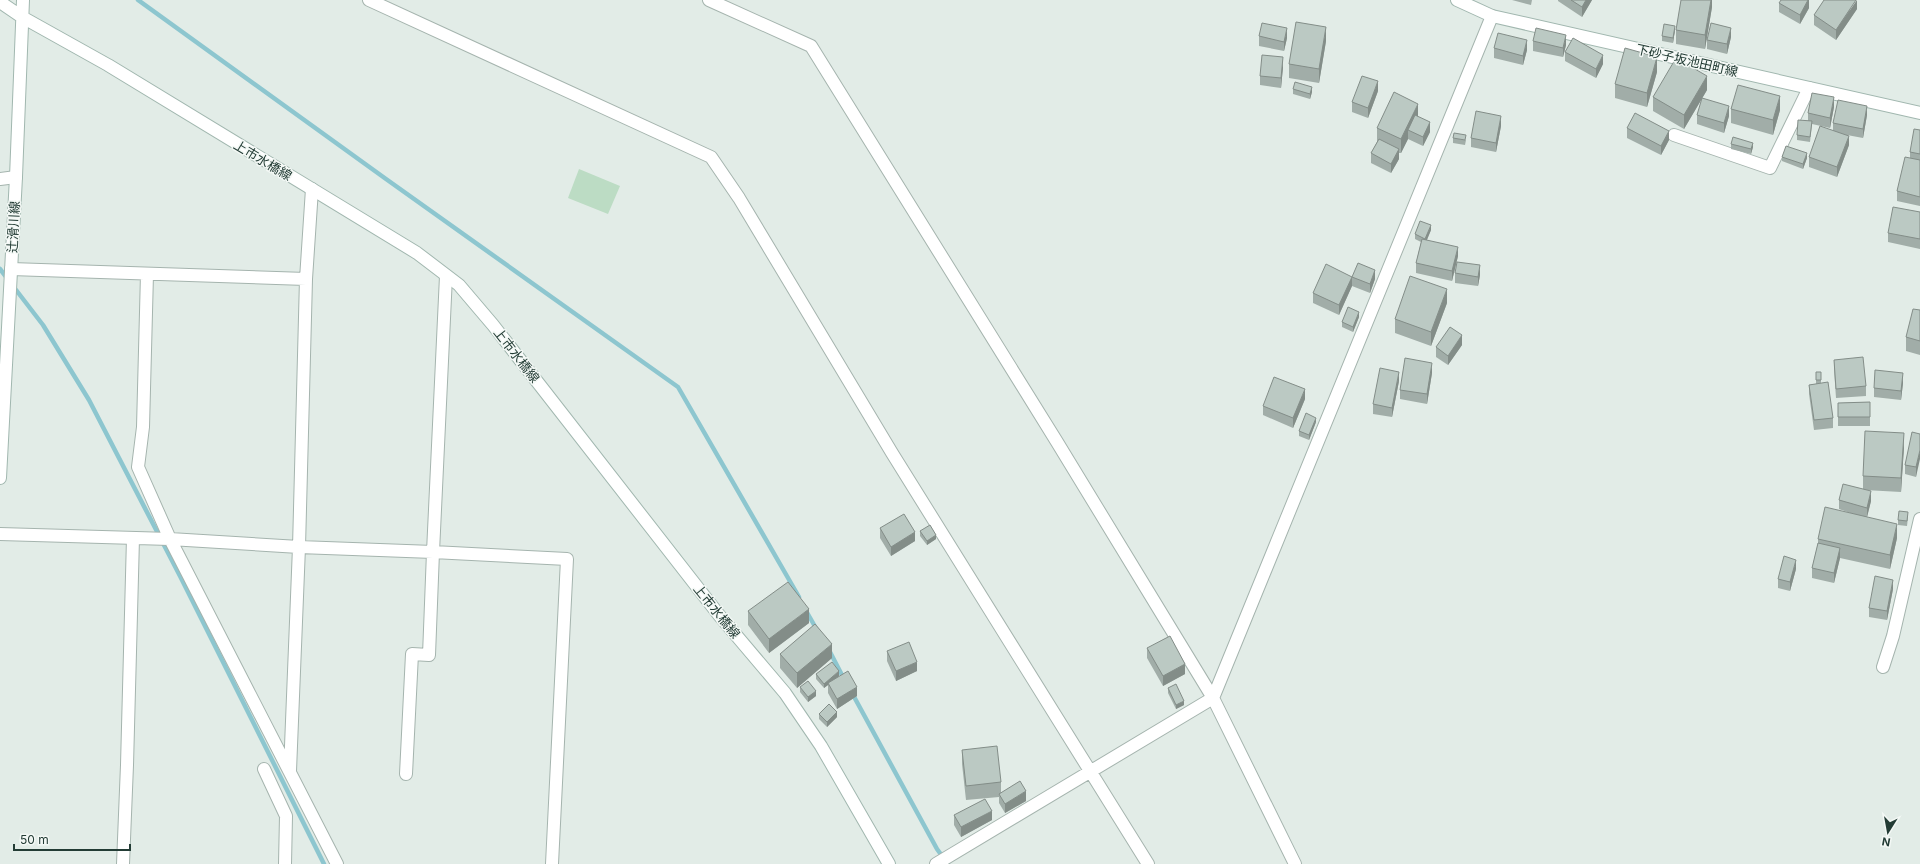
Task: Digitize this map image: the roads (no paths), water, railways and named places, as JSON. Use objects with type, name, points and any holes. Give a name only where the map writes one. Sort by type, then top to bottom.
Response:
[{"type":"street","name":"辻滑川線","points":[[0,478],[16,177],[23,0]]},
{"type":"street","points":[[369,0],[711,157],[739,198],[892,453],[1148,864]]},
{"type":"street","points":[[709,0],[811,46],[1053,435],[1213,698],[1295,864]]},
{"type":"street","name":"下砂子坂池田町線","points":[[1457,0],[1492,16],[1920,113]]},
{"type":"street","name":"上市水橋線","points":[[0,2],[108,65],[312,189],[417,254],[459,285],[493,324],[710,604],[785,694],[822,746],[889,864]]},
{"type":"street","points":[[936,864],[1090,770],[1213,698],[1492,16]]},
{"type":"street","points":[[1674,135],[1770,168],[1809,88]]},
{"type":"street","points":[[0,179],[16,177]]},
{"type":"street","points":[[290,770],[299,547],[306,279],[312,189]]},
{"type":"street","points":[[11,270],[306,279]]},
{"type":"street","points":[[147,274],[143,427],[138,467],[170,539],[337,864]]},
{"type":"street","points":[[406,774],[412,654],[429,655],[446,276]]},
{"type":"street","points":[[1883,667],[1893,636],[1920,519]]},
{"type":"street","points":[[0,534],[170,539],[299,547],[567,559],[552,864]]},
{"type":"street","points":[[122,864],[127,765],[133,538]]},
{"type":"street","points":[[264,770],[286,816],[285,864]]},
{"type":"waterway","points":[[138,0],[678,387],[799,597]]},
{"type":"waterway","points":[[0,269],[7,278]]},
{"type":"waterway","points":[[13,286],[43,325],[89,400],[180,576],[324,864]]},
{"type":"waterway","points":[[805,609],[817,630]]},
{"type":"waterway","points":[[830,652],[844,679]]},
{"type":"waterway","points":[[852,693],[937,849],[948,864]]}]
